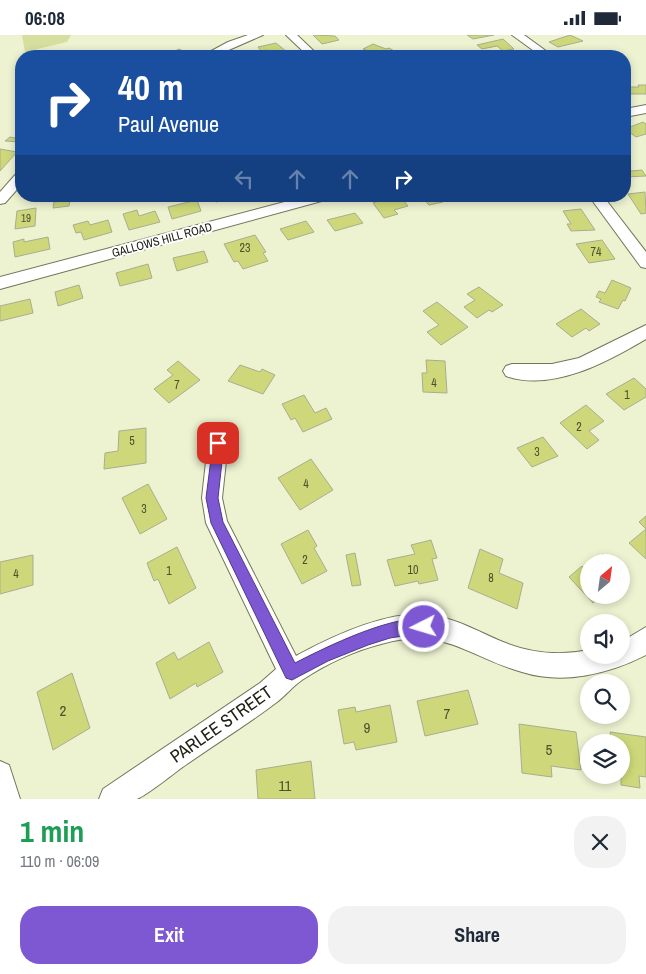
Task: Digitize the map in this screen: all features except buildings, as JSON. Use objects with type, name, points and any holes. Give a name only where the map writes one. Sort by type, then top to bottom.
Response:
[{"type":"street","points":[[220,50],[258,35]]},
{"type":"street","points":[[291,35],[307,50]]},
{"type":"street","points":[[517,35],[539,50]]},
{"type":"street","points":[[631,112],[646,109]]},
{"type":"street","points":[[0,200],[15,184]]},
{"type":"street","name":"GALLOWS HILL ROAD","points":[[0,283],[274,202]]},
{"type":"street","points":[[600,202],[646,263]]},
{"type":"street","points":[[512,371],[550,372],[582,366],[595,361],[646,331]]},
{"type":"street","points":[[218,443],[212,498],[217,523],[292,673]]},
{"type":"street","name":"PARLEE STREET","points":[[113,799],[269,692],[292,673],[354,643],[390,631],[414,626],[434,627],[458,634],[525,661],[552,664],[580,663]]},
{"type":"street","name":"PARLEE STREET","points":[[630,650],[637,647],[646,639]]},
{"type":"street","points":[[0,774],[6,799]]},
{"type":"green space","points":[[22,35],[71,35],[67,42],[33,50],[25,50]]},
{"type":"route","points":[[218,443],[212,498],[217,523],[292,673],[323,656],[368,638],[414,626],[424,627]]}]
